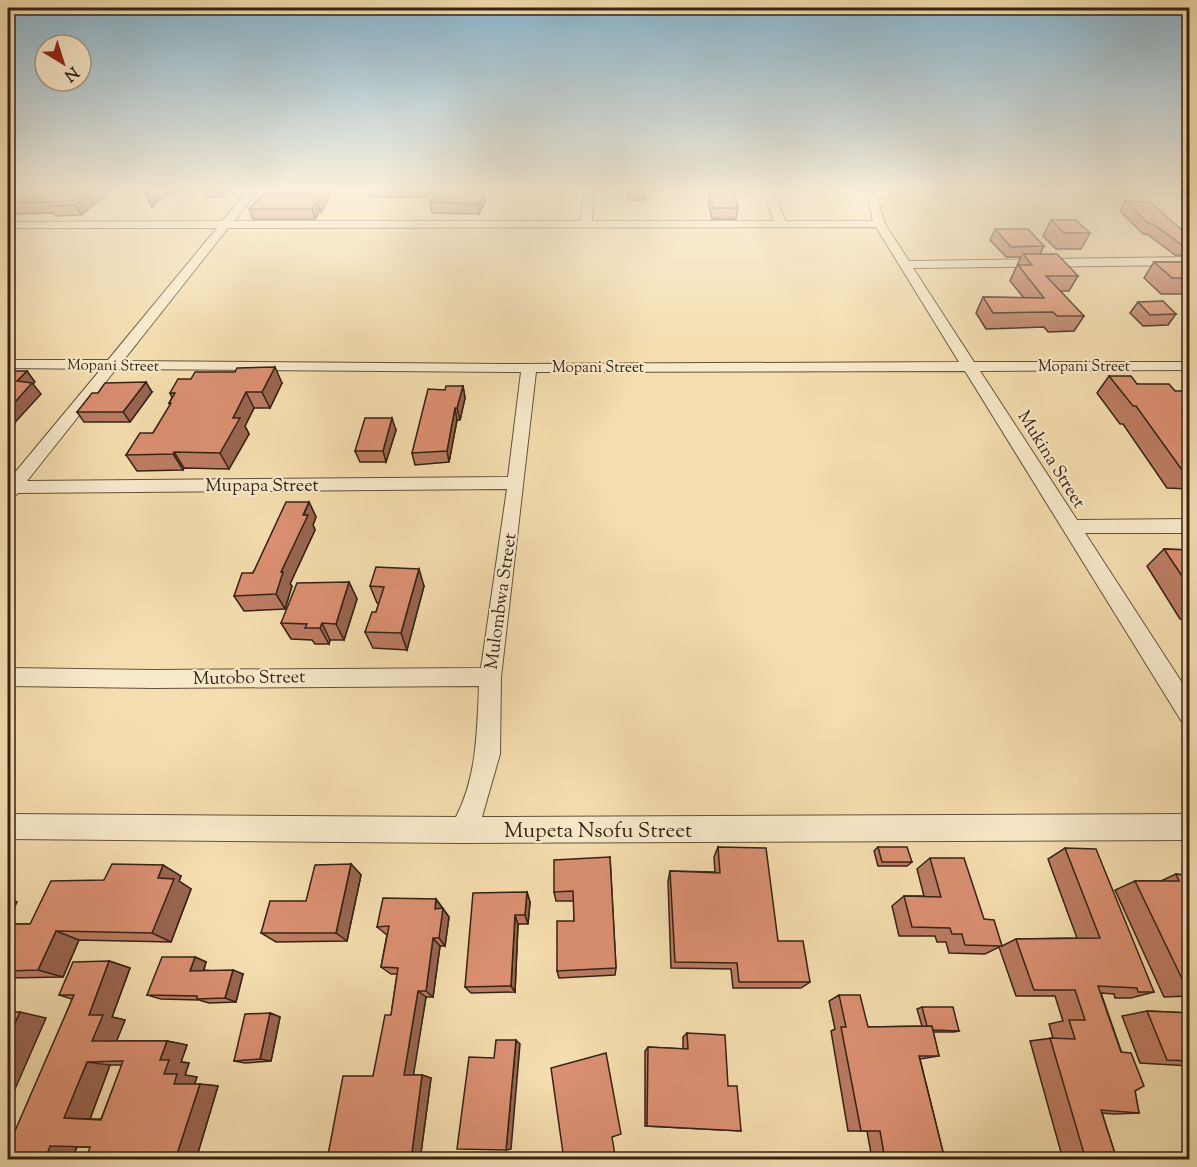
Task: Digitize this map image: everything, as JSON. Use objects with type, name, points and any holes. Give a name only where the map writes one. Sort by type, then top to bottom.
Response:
[{"type":"street","points":[[10,489],[211,242]]},
{"type":"street","name":"Mukina Street","points":[[890,242],[1190,714]]},
{"type":"street","points":[[904,265],[1190,261]]},
{"type":"street","name":"Mopani Street","points":[[8,364],[529,368],[1190,366]]},
{"type":"street","name":"Mulombwa Street","points":[[463,830],[475,806],[488,754],[490,676],[529,368]]},
{"type":"street","name":"Mupapa Street","points":[[10,489],[516,483]]},
{"type":"street","points":[[1072,527],[1190,526]]},
{"type":"street","name":"Mutobo Street","points":[[8,677],[153,679],[490,676]]},
{"type":"street","name":"Mupeta Nsofu Street","points":[[8,827],[463,830],[1190,827]]},
{"type":"building","points":[[1007,242],[1041,242],[1044,246],[1011,247]]},
{"type":"building","points":[[1178,242],[1190,242],[1190,245]]},
{"type":"building","points":[[1023,254],[1057,254],[1078,276],[1046,276],[1084,316],[1057,316],[1053,312],[993,313],[983,297],[1044,298],[1018,265],[1032,265]]},
{"type":"building","points":[[1154,262],[1190,262],[1190,278],[1172,278]]},
{"type":"building","points":[[1163,301],[1176,314],[1150,315],[1138,302]]},
{"type":"building","points":[[275,367],[262,392],[246,392],[233,418],[240,418],[220,453],[174,452],[173,454],[126,455],[140,433],[153,433],[171,403],[169,403],[175,393],[170,393],[178,379],[191,379],[195,372],[235,372],[237,368]]},
{"type":"building","points":[[8,371],[27,371],[17,381],[32,383],[8,410]]},
{"type":"building","points":[[1109,376],[1131,376],[1137,384],[1169,384],[1175,391],[1183,391],[1190,399],[1190,470],[1182,470],[1136,406],[1133,406]]},
{"type":"building","points":[[146,382],[123,412],[77,412],[92,393],[98,393],[105,383]]},
{"type":"building","points":[[446,386],[463,386],[457,408],[455,408],[447,451],[412,453],[428,389],[445,390]]},
{"type":"building","points":[[365,418],[392,418],[383,451],[355,451]]},
{"type":"building","points":[[286,502],[309,502],[303,515],[308,515],[281,572],[283,572],[276,594],[234,596],[242,573],[253,573]]},
{"type":"building","points":[[1164,549],[1190,550],[1190,588]]},
{"type":"building","points":[[376,567],[419,569],[401,633],[365,632],[372,612],[376,612],[384,587],[370,586]]},
{"type":"building","points":[[349,582],[336,624],[322,623],[320,628],[305,628],[307,624],[281,623],[297,583]]},
{"type":"building","points":[[718,847],[766,848],[778,941],[803,941],[810,982],[739,982],[737,963],[675,962],[670,871],[720,873]]},
{"type":"building","points":[[878,847],[907,847],[912,862],[882,862]]},
{"type":"building","points":[[1065,848],[1096,849],[1154,992],[1138,992],[1137,988],[1098,986],[1121,1052],[1131,1053],[1144,1086],[1135,1091],[1139,1113],[1101,1110],[1117,1160],[1085,1157],[1050,1038],[1075,1039],[1069,1020],[1085,1020],[1075,990],[1034,990],[1016,939],[1100,938]]},
{"type":"building","points":[[610,857],[616,968],[557,971],[557,921],[574,921],[573,891],[554,892],[554,860]]},
{"type":"building","points":[[930,858],[964,858],[984,919],[994,920],[1002,946],[965,945],[962,934],[952,934],[950,928],[912,927],[904,896],[941,897]]},
{"type":"building","points":[[112,864],[163,865],[158,878],[174,879],[152,933],[56,931],[38,970],[8,971],[8,924],[30,924],[51,881],[104,880]]},
{"type":"building","points":[[351,864],[336,933],[261,933],[270,901],[306,901],[315,865]]},
{"type":"building","points":[[1176,874],[1190,876],[1190,991],[1135,881],[1179,881]]},
{"type":"building","points":[[527,892],[525,915],[515,915],[511,986],[465,987],[473,893]]},
{"type":"building","points":[[383,898],[436,899],[435,909],[443,908],[439,938],[433,938],[426,991],[418,991],[404,1075],[422,1075],[411,1160],[327,1160],[343,1076],[373,1076],[385,1015],[391,1015],[398,968],[381,967],[389,926],[377,927]]},
{"type":"building","points":[[162,957],[195,957],[190,971],[233,970],[225,998],[197,999],[197,996],[147,995]]},
{"type":"building","points":[[109,961],[89,1015],[103,1015],[92,1041],[167,1041],[160,1060],[169,1060],[164,1074],[177,1074],[174,1084],[200,1084],[176,1157],[124,1156],[123,1160],[86,1160],[90,1147],[50,1146],[45,1160],[8,1160],[8,1147],[74,995],[59,995],[73,962]],"holes":[[[123,1061],[101,1120],[64,1118],[87,1062]]]},
{"type":"building","points":[[839,995],[860,995],[868,1027],[932,1026],[939,1056],[919,1056],[945,1160],[885,1160],[880,1131],[861,1131],[841,1027],[846,1027]]},
{"type":"building","points":[[922,1007],[953,1007],[959,1031],[933,1030],[932,1026],[927,1026]]},
{"type":"building","points":[[1147,1011],[1190,1013],[1190,1061],[1167,1060]]},
{"type":"building","points":[[8,1012],[20,1012],[8,1038]]},
{"type":"building","points":[[270,1013],[260,1059],[234,1061],[245,1014]]},
{"type":"building","points":[[687,1033],[725,1035],[728,1086],[737,1086],[741,1131],[647,1126],[648,1047],[688,1049]]},
{"type":"building","points":[[496,1040],[516,1040],[506,1150],[457,1149],[469,1057],[494,1058]]},
{"type":"building","points":[[606,1053],[621,1134],[612,1137],[615,1155],[599,1160],[564,1160],[551,1068]]}]
